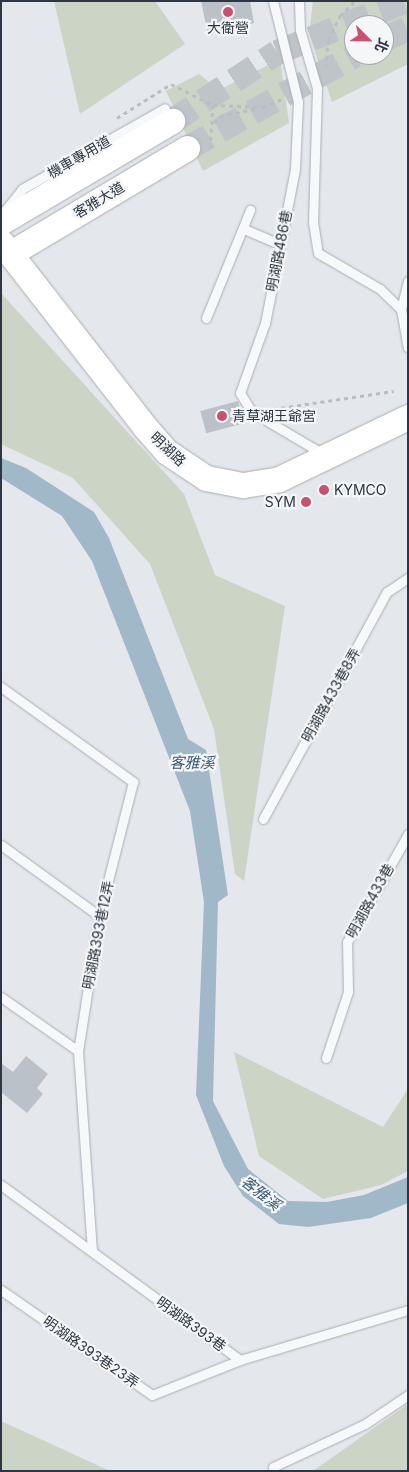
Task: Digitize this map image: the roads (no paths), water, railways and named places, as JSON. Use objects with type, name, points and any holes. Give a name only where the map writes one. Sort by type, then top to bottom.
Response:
[{"type":"main road","points":[[1,222],[168,115]]},
{"type":"main road","name":"客雅大道","points":[[6,248],[195,152]]},
{"type":"main road","name":"明湖路","points":[[6,248],[145,427],[192,471],[226,484],[254,484],[279,479],[325,455],[408,417]]},
{"type":"lane","name":"明湖路486巷","points":[[273,1],[298,102],[295,169],[265,323],[240,393],[252,412],[325,455]]},
{"type":"lane","points":[[300,1],[300,30],[317,88],[314,222],[318,252],[380,289],[401,309]]},
{"type":"lane","name":"機車專用道","points":[[1,214],[22,189],[168,115]]},
{"type":"lane","points":[[206,318],[244,229],[250,210]]},
{"type":"lane","points":[[244,229],[280,244]]},
{"type":"lane","points":[[408,281],[401,309],[408,347]]},
{"type":"lane","name":"明湖路433巷8弄","points":[[263,819],[388,592],[408,578]]},
{"type":"lane","name":"明湖路393巷12弄","points":[[1,687],[133,782],[99,916],[78,1051],[92,1252]]},
{"type":"lane","name":"明湖路433巷","points":[[326,1058],[348,992],[347,942],[408,834]]},
{"type":"lane","points":[[1,845],[99,916]]},
{"type":"lane","points":[[1,997],[78,1051]]},
{"type":"lane","name":"明湖路393巷","points":[[1,1185],[240,1360],[408,1310]]},
{"type":"lane","name":"明湖路393巷23弄","points":[[1,1290],[152,1395],[240,1360]]},
{"type":"lane","points":[[273,1467],[364,1424],[408,1395]]},
{"type":"water","name":"客雅溪","points":[[1,458],[26,468],[94,512],[109,538],[188,739],[206,750],[228,895],[218,902],[213,1101],[248,1169],[288,1201],[327,1202],[364,1195],[408,1177],[408,1203],[371,1218],[308,1227],[279,1224],[243,1196],[224,1166],[196,1095],[204,902],[190,811],[92,561],[62,516],[1,478]]},
{"type":"tunnel","points":[[172,121],[277,52],[404,1]]},
{"type":"tunnel","points":[[394,34],[408,28]]},
{"type":"tunnel","points":[[187,148],[344,61]]},
{"type":"place","name":"大衛營","points":[[228,12]]},
{"type":"place","name":"青草湖王爺宮","points":[[222,416]]},
{"type":"place","name":"KYMCO","points":[[324,490]]},
{"type":"place","name":"SYM","points":[[306,502]]}]
